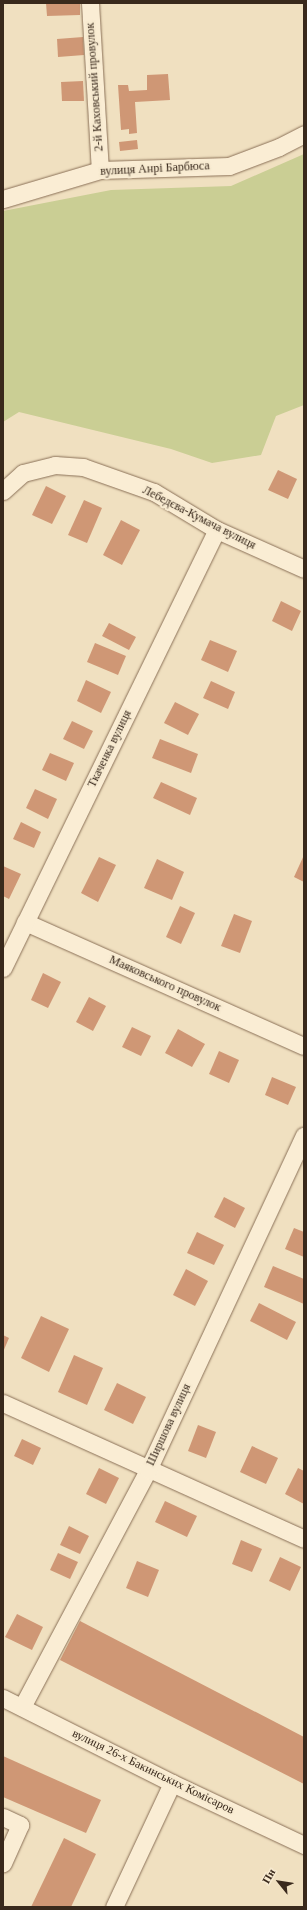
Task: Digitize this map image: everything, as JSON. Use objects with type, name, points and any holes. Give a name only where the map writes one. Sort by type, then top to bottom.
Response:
[{"type":"street","name":"2-й Каховський провулок","points":[[90,3],[100,170]]},
{"type":"street","name":"вулиця Анрі Барбюса","points":[[3,199],[100,170],[229,166],[279,147],[304,134]]},
{"type":"street","name":"Лебедєва-Кумача вулиця","points":[[3,491],[23,474],[55,465],[83,467],[154,492],[217,530],[304,569]]},
{"type":"street","name":"Ткаченка вулиця","points":[[3,968],[217,530]]},
{"type":"street","name":"Маяковського провулок","points":[[26,922],[304,1046]]},
{"type":"street","name":"Ширшова вулиця","points":[[22,1707],[148,1470],[304,1136]]},
{"type":"street","points":[[3,1403],[148,1470],[304,1539]]},
{"type":"street","name":"вулиця 26-х Бакинських Комісаров","points":[[3,1698],[172,1783],[304,1845]]},
{"type":"street","points":[[114,1907],[172,1783]]},
{"type":"street","points":[[3,1818],[20,1825],[3,1863]]},
{"type":"green space","points":[[304,154],[304,405],[276,416],[261,455],[212,463],[171,449],[19,412],[3,422],[3,211],[111,190],[231,186]]},
{"type":"building","points":[[46,3],[80,3],[80,15],[47,16]]},
{"type":"building","points":[[83,37],[84,55],[58,57],[57,39]]},
{"type":"building","points":[[168,74],[170,100],[135,102],[137,133],[129,134],[129,129],[121,130],[118,85],[128,85],[129,91],[147,90],[147,75]]},
{"type":"building","points":[[83,81],[84,101],[62,101],[61,82]]},
{"type":"building","points":[[137,140],[138,149],[120,151],[119,142]]},
{"type":"building","points":[[278,470],[297,479],[288,499],[268,490]]},
{"type":"building","points":[[46,486],[66,496],[52,524],[32,515]]},
{"type":"building","points":[[84,500],[102,508],[87,543],[68,535]]},
{"type":"building","points":[[121,520],[140,530],[122,565],[103,555]]},
{"type":"building","points":[[281,601],[301,611],[292,631],[272,621]]},
{"type":"building","points":[[109,623],[136,637],[129,650],[102,636]]},
{"type":"building","points":[[210,640],[237,651],[228,672],[201,660]]},
{"type":"building","points":[[95,643],[126,656],[118,675],[87,662]]},
{"type":"building","points":[[86,680],[111,692],[101,713],[77,701]]},
{"type":"building","points":[[211,681],[235,692],[228,709],[203,698]]},
{"type":"building","points":[[175,702],[199,714],[188,735],[164,723]]},
{"type":"building","points":[[72,721],[93,731],[84,749],[63,739]]},
{"type":"building","points":[[160,739],[198,754],[191,773],[152,758]]},
{"type":"building","points":[[50,753],[74,763],[66,781],[42,770]]},
{"type":"building","points":[[161,782],[197,798],[190,815],[153,798]]},
{"type":"building","points":[[35,789],[57,799],[48,819],[26,808]]},
{"type":"building","points":[[21,822],[41,832],[34,848],[13,839]]},
{"type":"building","points":[[304,855],[304,882],[294,877]]},
{"type":"building","points":[[99,857],[116,865],[98,902],[81,893]]},
{"type":"building","points":[[157,859],[184,872],[172,900],[144,888]]},
{"type":"building","points":[[3,866],[21,874],[9,899],[3,896]]},
{"type":"building","points":[[180,906],[195,913],[181,944],[166,937]]},
{"type":"building","points":[[234,914],[252,921],[240,953],[221,946]]},
{"type":"building","points":[[43,973],[61,982],[48,1008],[31,1000]]},
{"type":"building","points":[[89,997],[106,1006],[93,1031],[76,1022]]},
{"type":"building","points":[[132,1027],[151,1036],[141,1056],[122,1047]]},
{"type":"building","points":[[178,1029],[205,1044],[192,1067],[165,1053]]},
{"type":"building","points":[[219,1051],[239,1060],[229,1083],[209,1074]]},
{"type":"building","points":[[272,1077],[296,1087],[288,1105],[265,1095]]},
{"type":"building","points":[[224,1197],[245,1208],[235,1228],[214,1217]]},
{"type":"building","points":[[294,1228],[304,1232],[304,1257],[285,1249]]},
{"type":"building","points":[[197,1232],[224,1245],[214,1265],[187,1253]]},
{"type":"building","points":[[273,1266],[304,1279],[304,1304],[264,1287]]},
{"type":"building","points":[[186,1269],[208,1281],[195,1306],[173,1295]]},
{"type":"building","points":[[259,1303],[296,1322],[287,1340],[250,1321]]},
{"type":"building","points":[[41,1316],[69,1329],[49,1372],[21,1358]]},
{"type":"building","points":[[3,1335],[9,1338],[3,1352]]},
{"type":"building","points":[[74,1355],[103,1368],[87,1405],[58,1392]]},
{"type":"building","points":[[117,1383],[146,1397],[133,1424],[104,1410]]},
{"type":"building","points":[[198,1425],[216,1432],[206,1458],[188,1451]]},
{"type":"building","points":[[22,1439],[41,1448],[33,1465],[14,1456]]},
{"type":"building","points":[[252,1446],[278,1458],[266,1484],[240,1472]]},
{"type":"building","points":[[99,1468],[119,1478],[106,1504],[86,1494]]},
{"type":"building","points":[[298,1468],[304,1471],[304,1504],[285,1494]]},
{"type":"building","points":[[165,1501],[197,1516],[187,1537],[155,1522]]},
{"type":"building","points":[[69,1526],[89,1536],[80,1554],[60,1545]]},
{"type":"building","points":[[241,1540],[262,1549],[252,1572],[232,1564]]},
{"type":"building","points":[[58,1553],[78,1562],[70,1579],[50,1570]]},
{"type":"building","points":[[280,1557],[301,1567],[290,1591],[269,1581]]},
{"type":"building","points":[[137,1561],[159,1570],[148,1597],[126,1588]]},
{"type":"building","points":[[17,1614],[43,1627],[32,1650],[5,1637]]},
{"type":"building","points":[[80,1621],[304,1737],[304,1784],[60,1660]]},
{"type":"building","points":[[3,1756],[101,1800],[86,1833],[3,1797]]},
{"type":"building","points":[[64,1838],[96,1854],[71,1907],[31,1907]]}]
